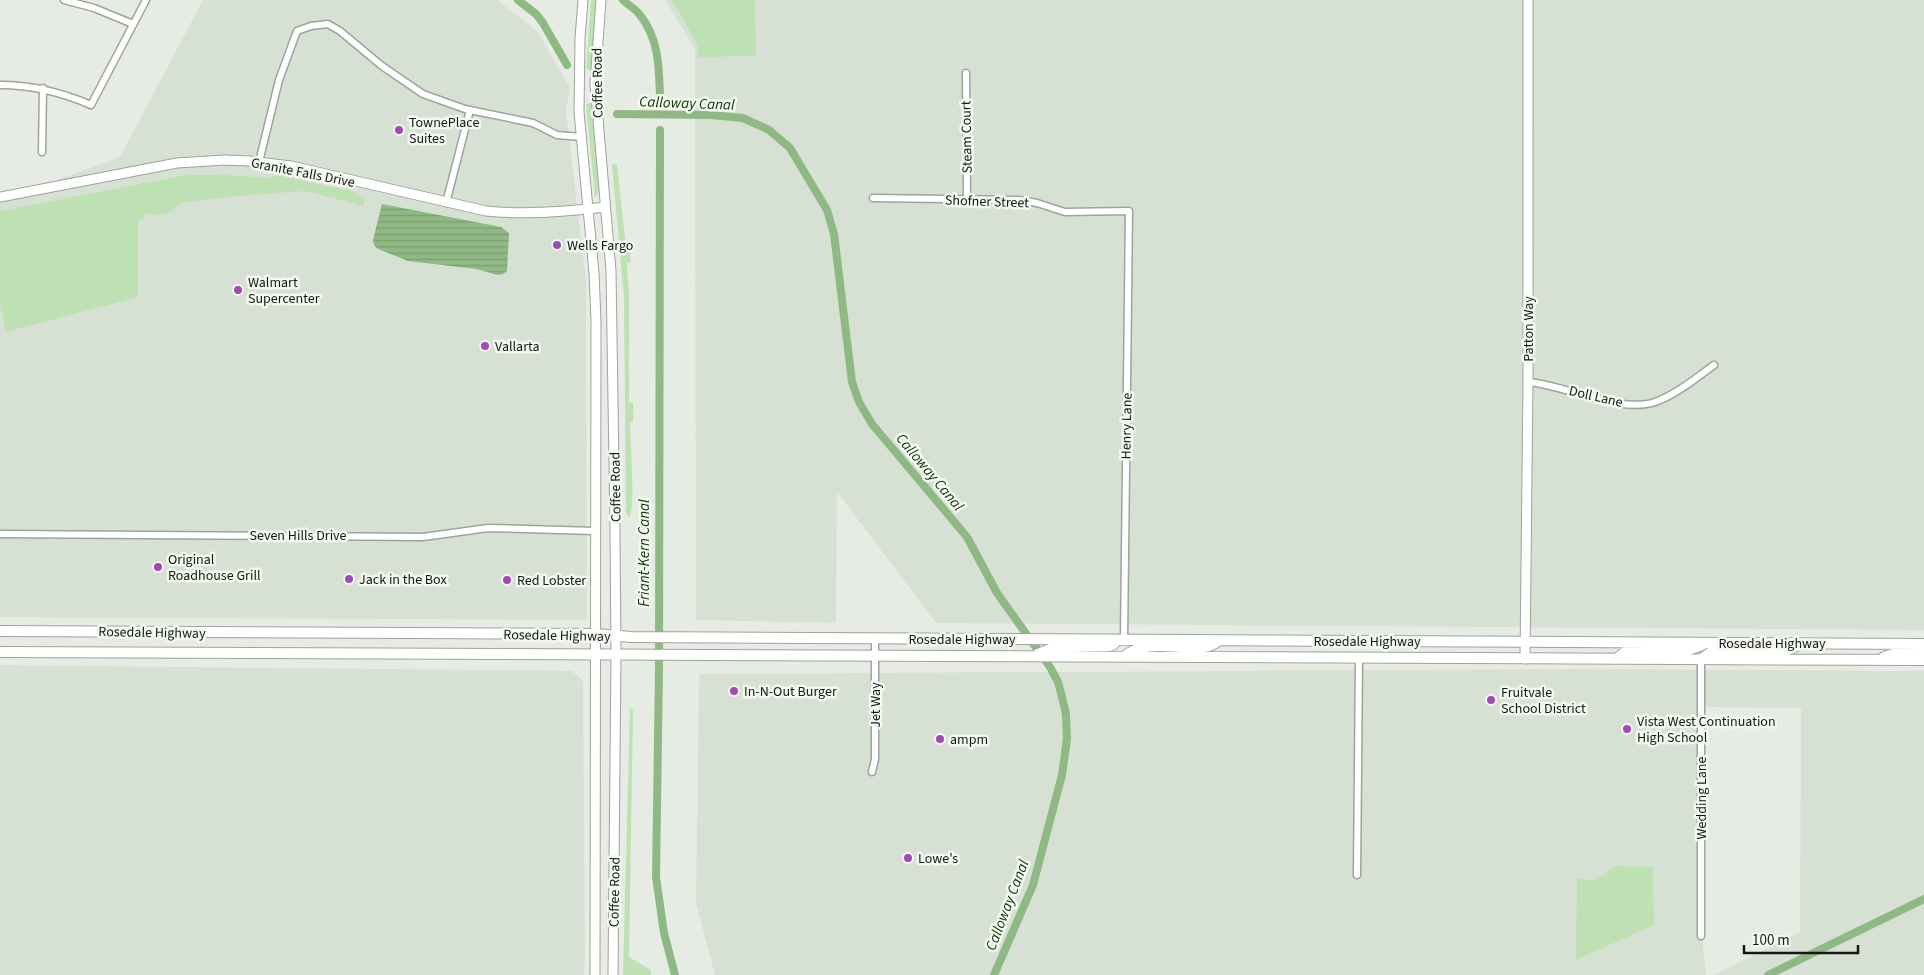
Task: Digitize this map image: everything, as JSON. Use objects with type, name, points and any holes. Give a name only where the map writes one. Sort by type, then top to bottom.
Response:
[{"type":"main road","name":"Coffee Road","points":[[583,0],[580,38],[579,112],[594,273],[596,321],[595,975]]},
{"type":"main road","name":"Patton Way","points":[[1525,659],[1528,382],[1528,0]]},
{"type":"main road","name":"Coffee Road","points":[[601,3],[594,84],[613,321],[616,654],[612,975]]},
{"type":"main road","name":"Granite Falls Drive","points":[[0,197],[177,163],[225,160],[291,166],[446,203],[509,213],[552,213],[605,208]]},
{"type":"main road","name":"Rosedale Highway","points":[[0,631],[596,634],[637,637],[1019,639],[1055,643],[1124,640],[1222,640],[1924,644]]},
{"type":"main road","points":[[1124,657],[1131,650],[1138,648],[1206,647],[1222,640]]},
{"type":"main road","points":[[1026,656],[1055,643]]},
{"type":"main road","points":[[1616,659],[1628,650],[1688,650],[1710,643]]},
{"type":"main road","points":[[1701,659],[1714,650],[1784,651],[1803,643]]},
{"type":"main road","name":"Rosedale Highway","points":[[0,652],[1924,660]]},
{"type":"main road","points":[[1874,660],[1900,652],[1924,652]]},
{"type":"street","points":[[64,0],[94,8],[133,24]]},
{"type":"street","points":[[0,85],[43,88],[68,94],[91,105],[146,0]]},
{"type":"street","points":[[259,162],[279,80],[297,31],[311,26],[328,24],[340,31],[382,66],[423,94],[470,110],[533,123],[557,135],[582,137]]},
{"type":"street","name":"Steam Court","points":[[966,73],[967,200]]},
{"type":"street","points":[[42,152],[43,88]]},
{"type":"street","points":[[446,203],[470,110]]},
{"type":"street","name":"Shofner Street","points":[[873,198],[1026,200],[1066,212],[1129,211]]},
{"type":"street","name":"Henry Lane","points":[[1124,640],[1129,211]]},
{"type":"street","name":"Doll Lane","points":[[1528,382],[1542,383],[1611,402],[1633,404],[1655,402],[1686,385],[1714,365]]},
{"type":"street","name":"Seven Hills Drive","points":[[0,534],[423,537],[488,528],[595,531]]},
{"type":"street","name":"Jet Way","points":[[872,772],[875,759],[875,639]]},
{"type":"street","points":[[1357,875],[1359,657]]},
{"type":"street","name":"Wedding Lane","points":[[1701,659],[1701,936]]},
{"type":"shaded area","points":[[203,0],[497,0],[538,32],[570,88],[566,110],[586,281],[587,620],[0,617],[0,201],[120,157]]},
{"type":"shaded area","points":[[591,0],[596,0],[591,70],[586,69]]},
{"type":"shaded area","points":[[665,0],[1924,0],[1924,630],[936,623],[837,492],[836,623],[696,620],[695,49]]},
{"type":"shaded area","points":[[672,0],[755,0],[756,54],[753,56],[699,57],[697,44]]},
{"type":"shaded area","points":[[591,103],[599,191],[596,197],[586,104]]},
{"type":"shaded area","points":[[617,164],[626,248],[629,249],[631,262],[627,263],[629,295],[629,402],[633,403],[633,421],[630,423],[632,501],[629,518],[626,513],[624,298],[612,165]]},
{"type":"shaded area","points":[[187,175],[271,178],[276,175],[355,192],[365,201],[363,207],[306,191],[184,202],[168,213],[160,215],[145,213],[145,218],[138,220],[138,297],[6,332],[0,304],[0,211]]},
{"type":"shaded area","points":[[382,204],[501,227],[509,233],[507,271],[498,275],[476,269],[408,261],[378,249],[374,245],[373,240]]},
{"type":"shaded area","points":[[0,665],[572,671],[583,681],[584,975],[0,975]]},
{"type":"shaded area","points":[[1549,669],[1924,671],[1924,975],[1713,975],[1800,932],[1801,708],[1699,707],[1702,936],[1706,975],[715,975],[696,903],[699,674]]},
{"type":"shaded area","points":[[630,708],[633,710],[629,957],[651,970],[651,975],[623,975]]},
{"type":"shaded area","points":[[1616,866],[1653,867],[1654,925],[1576,960],[1577,879],[1596,880]]},
{"type":"waterway","name":"Calloway Canal","points":[[518,0],[536,14],[543,23],[567,65]]},
{"type":"waterway","name":"Friant-Kern Canal","points":[[623,0],[638,13],[651,34],[657,54],[660,96]]},
{"type":"waterway","name":"Calloway Canal","points":[[617,114],[710,115],[743,118],[769,130],[790,148],[827,210],[834,234],[852,382],[859,402],[872,424],[967,537],[997,593],[1050,667],[1058,682],[1066,714],[1067,739],[1062,775],[1033,885],[994,975]]},
{"type":"waterway","name":"Friant-Kern Canal","points":[[660,130],[659,670],[656,877],[664,933],[675,975]]},
{"type":"waterway","name":"Calloway Canal","points":[[1768,975],[1924,899]]},
{"type":"place","name":"TownePlace Suites","points":[[399,130]]},
{"type":"place","name":"Wells Fargo","points":[[557,245]]},
{"type":"place","name":"Walmart Supercenter","points":[[238,290]]},
{"type":"place","name":"Vallarta","points":[[485,346]]},
{"type":"place","name":"Original Roadhouse Grill","points":[[158,567]]},
{"type":"place","name":"Jack in the Box","points":[[349,579]]},
{"type":"place","name":"Red Lobster","points":[[507,580]]},
{"type":"place","name":"In-N-Out Burger","points":[[734,691]]},
{"type":"place","name":"Fruitvale School District","points":[[1491,700]]},
{"type":"place","name":"Vista West Continuation High School","points":[[1627,729]]},
{"type":"place","name":"ampm","points":[[940,739]]},
{"type":"place","name":"Lowe's","points":[[908,858]]}]
